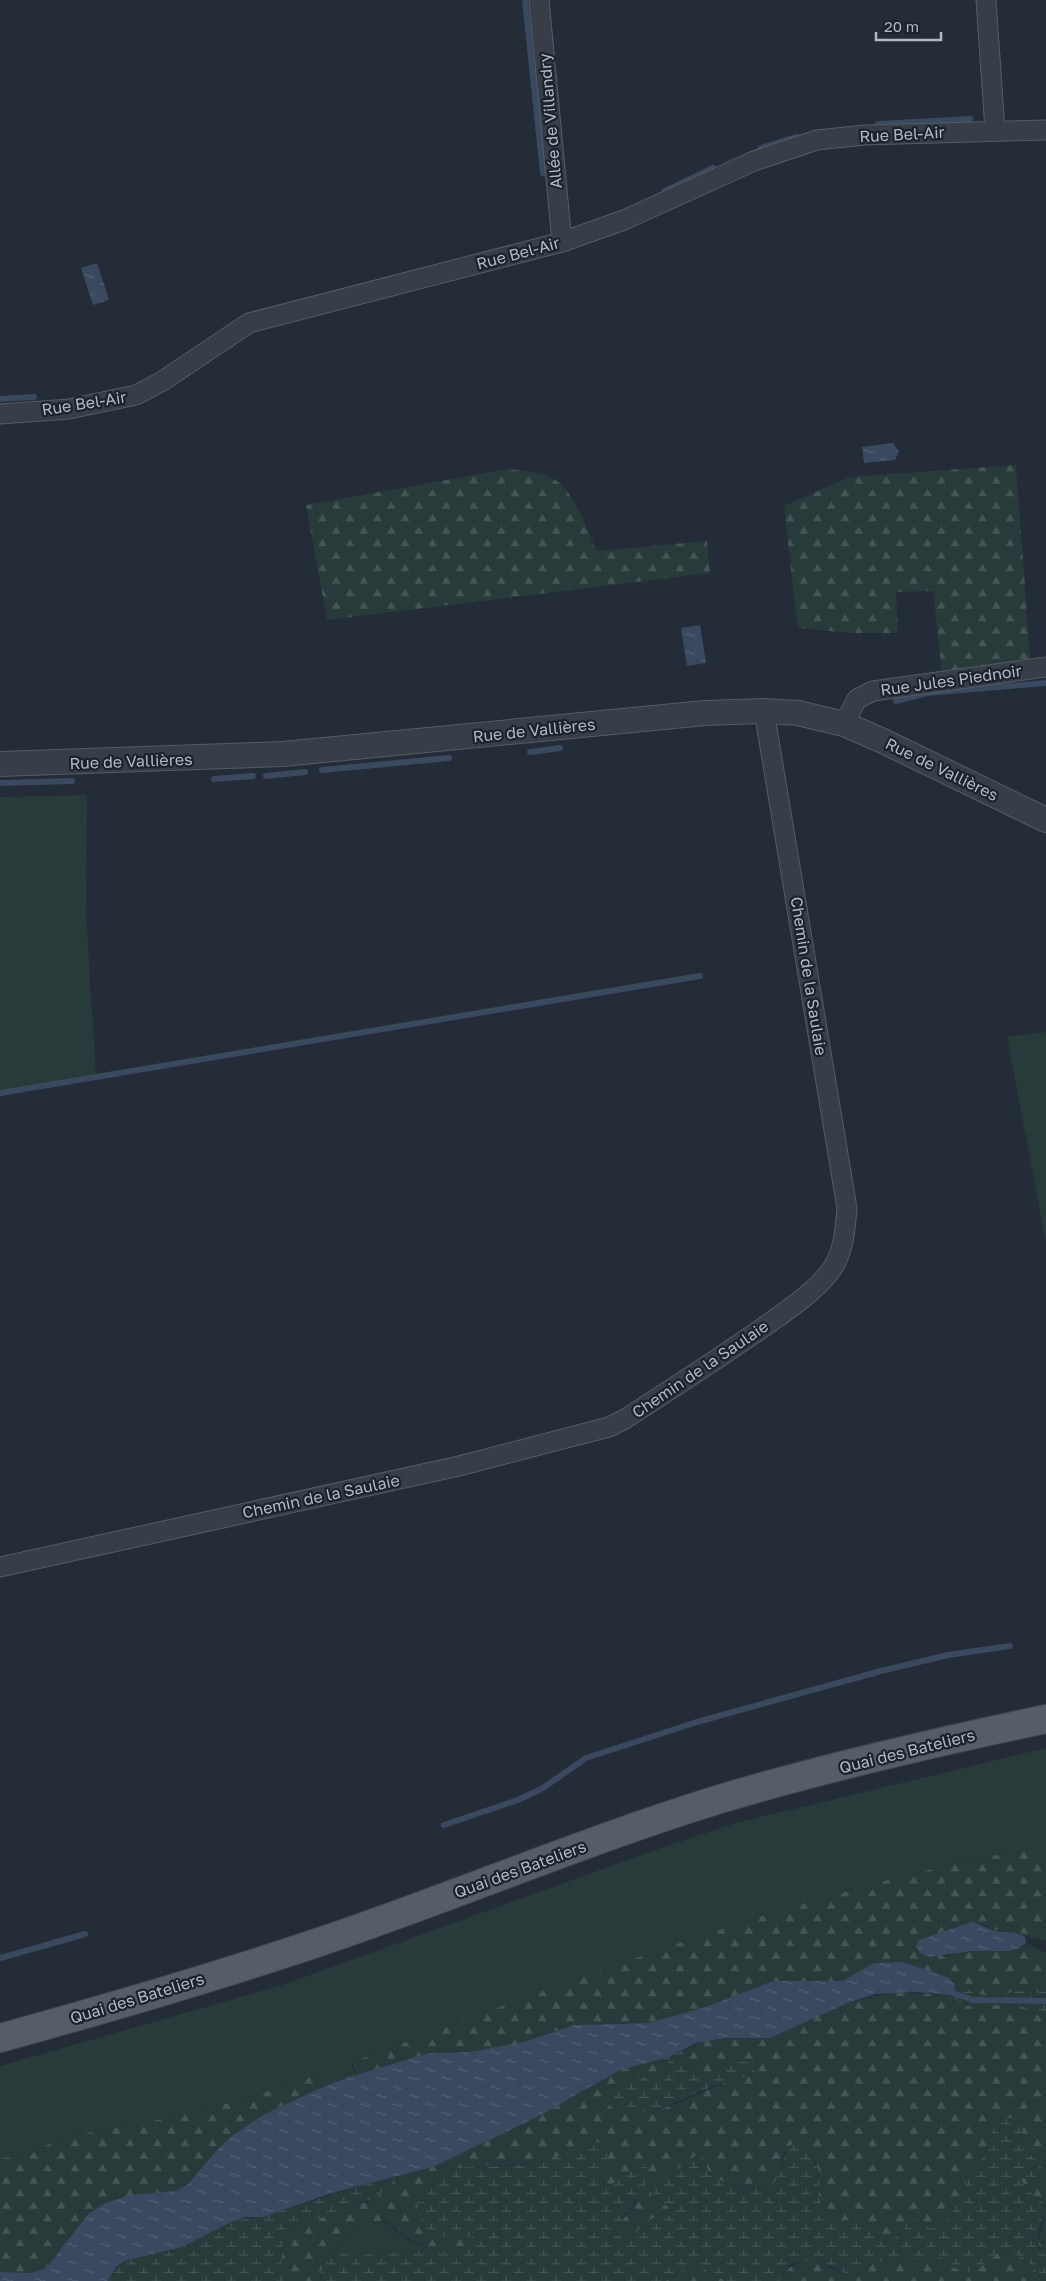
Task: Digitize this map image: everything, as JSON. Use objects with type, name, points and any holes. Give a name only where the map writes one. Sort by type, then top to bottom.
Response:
[{"type":"main road","name":"Quai des Bateliers","points":[[0,2038],[140,1998],[334,1937],[622,1832],[722,1799],[845,1766],[1046,1719]]},
{"type":"street","name":"Allée de Villandry","points":[[539,0],[562,242]]},
{"type":"street","points":[[986,0],[995,130]]},
{"type":"street","name":"Rue Bel-Air","points":[[0,414],[69,408],[136,395],[161,382],[249,323],[562,242],[624,220],[754,161],[817,140],[995,130],[1046,130]]},
{"type":"street","name":"Rue Jules Piednoir","points":[[844,724],[857,700],[873,691],[1046,667]]},
{"type":"street","name":"Rue de Vallières","points":[[0,764],[283,754],[705,713],[764,711],[798,713],[844,724],[1046,820]]},
{"type":"street","name":"Chemin de la Saulaie","points":[[0,1567],[459,1466],[609,1427],[625,1419],[738,1345],[800,1300],[829,1273],[839,1254],[845,1236],[847,1208],[764,711]]},
{"type":"green space","points":[[1016,465],[1031,669],[943,681],[933,591],[896,592],[898,633],[849,633],[800,628],[797,624],[784,506],[850,477]]},
{"type":"green space","points":[[508,469],[533,472],[557,481],[563,486],[575,503],[597,551],[707,541],[710,573],[327,620],[306,505]]},
{"type":"green space","points":[[87,795],[86,911],[96,1077],[0,1093],[0,797]]},
{"type":"green space","points":[[1046,1032],[1046,1243],[1007,1037]]},
{"type":"green space","points":[[1046,1748],[1046,1846],[953,1864],[876,1883],[725,1928],[575,1980],[352,2062],[352,2067],[357,2075],[318,2089],[314,2076],[239,2100],[178,2116],[66,2137],[26,2156],[0,2158],[0,2066],[282,1985],[658,1849],[736,1823]]},
{"type":"green space","points":[[1046,1846],[1046,1941],[1020,1933],[989,1929],[982,1924],[971,1922],[919,1940],[944,1957],[957,1952],[1017,1949],[1026,1943],[1046,1953],[1046,1992],[1013,1991],[1000,1997],[989,1997],[955,1985],[948,1978],[903,1962],[874,1963],[842,1981],[773,1981],[706,2007],[647,2023],[594,2024],[557,2030],[523,2042],[494,2048],[470,2052],[429,2053],[357,2075],[352,2062],[649,1953],[800,1904],[953,1864]]},
{"type":"green space","points":[[955,1985],[989,1997],[1000,1997],[1013,1991],[1046,1992],[1046,2016],[1042,2017],[1027,2008],[1009,2004],[981,2008],[970,2006],[949,1995],[954,1991]]},
{"type":"green space","points":[[894,1992],[949,1995],[967,2006],[986,2008],[999,2004],[1027,2007],[1042,2017],[1046,2016],[1046,2256],[1038,2240],[1043,2220],[1042,2202],[1024,2186],[1021,2178],[1039,2177],[1041,2167],[1026,2148],[1022,2127],[1003,2118],[995,2125],[982,2158],[967,2175],[965,2194],[957,2201],[950,2218],[931,2229],[908,2220],[900,2233],[888,2240],[879,2237],[866,2221],[833,2220],[827,2216],[819,2198],[819,2171],[812,2156],[784,2152],[779,2175],[772,2186],[765,2187],[738,2186],[721,2181],[709,2172],[703,2157],[651,2196],[669,2207],[668,2213],[649,2221],[625,2240],[617,2234],[618,2226],[636,2202],[628,2175],[615,2184],[606,2185],[603,2181],[601,2170],[610,2154],[597,2142],[546,2161],[477,2166],[440,2173],[437,2182],[418,2204],[437,2237],[471,2237],[473,2243],[465,2251],[447,2252],[431,2249],[401,2235],[396,2228],[385,2221],[373,2221],[361,2226],[323,2261],[320,2281],[284,2281],[281,2276],[283,2235],[290,2226],[336,2214],[354,2204],[369,2202],[381,2194],[399,2176],[433,2167],[537,2117],[620,2070],[669,2057],[667,2070],[659,2075],[647,2075],[618,2111],[642,2112],[668,2107],[721,2084],[744,2077],[732,2062],[708,2073],[698,2074],[691,2069],[683,2050],[709,2039],[770,2038],[850,2002]]},
{"type":"green space","points":[[683,2050],[691,2069],[698,2074],[708,2073],[732,2062],[749,2062],[755,2067],[754,2074],[713,2086],[662,2108],[635,2113],[621,2111],[608,2106],[609,2095],[614,2087],[630,2079],[667,2070],[669,2057]]},
{"type":"green space","points":[[314,2076],[318,2089],[263,2115],[214,2153],[188,2184],[175,2191],[164,2194],[149,2193],[89,2213],[47,2267],[32,2273],[0,2272],[0,2158],[26,2156],[66,2137],[178,2116],[239,2100]]},
{"type":"green space","points":[[1003,2118],[1013,2118],[1022,2127],[1024,2145],[1029,2154],[1039,2161],[1042,2169],[1039,2177],[1021,2178],[1024,2186],[1042,2202],[1044,2211],[1038,2236],[1038,2247],[1046,2256],[1046,2281],[1042,2281],[1030,2263],[1020,2256],[998,2253],[977,2269],[966,2272],[955,2268],[941,2258],[918,2258],[873,2263],[864,2272],[850,2275],[821,2262],[806,2261],[793,2263],[783,2273],[780,2281],[726,2281],[699,2266],[688,2268],[669,2276],[666,2281],[320,2281],[323,2261],[330,2255],[342,2253],[377,2254],[431,2249],[447,2252],[464,2251],[473,2243],[471,2237],[437,2237],[429,2232],[417,2212],[418,2204],[437,2182],[440,2173],[446,2169],[507,2166],[543,2161],[589,2144],[605,2142],[609,2154],[601,2173],[606,2185],[616,2182],[641,2167],[647,2167],[649,2176],[642,2191],[626,2213],[619,2227],[617,2234],[625,2240],[649,2221],[668,2213],[669,2207],[651,2196],[651,2189],[696,2155],[703,2157],[709,2172],[721,2181],[738,2186],[757,2188],[772,2186],[779,2175],[787,2147],[795,2143],[803,2144],[819,2171],[819,2198],[827,2216],[833,2220],[866,2221],[879,2237],[888,2240],[896,2236],[908,2220],[912,2218],[931,2229],[950,2218],[957,2201],[965,2194],[967,2175],[982,2158],[995,2125]]},
{"type":"green space","points":[[399,2176],[375,2199],[354,2204],[336,2214],[290,2226],[283,2235],[281,2276],[284,2281],[107,2281],[114,2271],[130,2259],[169,2252],[233,2222],[265,2216]]},
{"type":"green space","points":[[373,2221],[386,2223],[404,2237],[431,2249],[377,2254],[342,2253],[330,2255],[361,2226]]},
{"type":"green space","points":[[998,2253],[1014,2254],[1025,2259],[1034,2268],[1042,2281],[780,2281],[792,2266],[809,2260],[844,2271],[864,2272],[873,2263],[918,2258],[941,2258],[955,2268],[977,2269]]},
{"type":"green space","points":[[699,2266],[726,2281],[666,2281],[676,2272]]},
{"type":"water","points":[[97,263],[109,300],[93,305],[81,268]]},
{"type":"water","points":[[893,443],[899,452],[895,460],[864,463],[862,447]]},
{"type":"water","points":[[700,625],[706,663],[687,666],[681,628]]},
{"type":"water","points":[[971,1922],[995,1930],[1021,1935],[1025,1937],[1026,1943],[1017,1949],[1008,1951],[972,1951],[928,1957],[920,1953],[916,1946],[919,1940]]},
{"type":"water","points":[[903,1962],[949,1978],[955,1985],[954,1991],[949,1995],[915,1992],[876,1994],[850,2002],[770,2038],[725,2038],[696,2043],[669,2057],[620,2070],[537,2117],[433,2167],[332,2193],[263,2217],[246,2217],[227,2224],[180,2248],[127,2260],[117,2266],[107,2281],[0,2281],[0,2272],[32,2273],[47,2267],[89,2213],[106,2203],[130,2195],[175,2191],[188,2184],[214,2153],[233,2135],[263,2115],[318,2089],[349,2077],[429,2053],[470,2052],[523,2042],[574,2025],[647,2023],[706,2007],[773,1981],[842,1981],[874,1963]]},
{"type":"waterway","points":[[525,0],[543,173]]},
{"type":"waterway","points":[[878,124],[970,119]]},
{"type":"waterway","points":[[761,148],[796,137]]},
{"type":"waterway","points":[[665,191],[713,168]]},
{"type":"waterway","points":[[0,399],[34,397]]},
{"type":"waterway","points":[[896,701],[927,693],[1046,683]]},
{"type":"waterway","points":[[530,752],[560,748]]},
{"type":"waterway","points":[[322,770],[449,758]]},
{"type":"waterway","points":[[266,776],[305,772]]},
{"type":"waterway","points":[[214,779],[253,776]]},
{"type":"waterway","points":[[0,783],[72,781]]},
{"type":"waterway","points":[[0,1093],[700,976]]},
{"type":"waterway","points":[[444,1825],[518,1800],[543,1788],[586,1758],[697,1722],[881,1671],[948,1655],[1010,1646]]},
{"type":"waterway","points":[[0,1958],[85,1934]]},
{"type":"waterway","points":[[944,1990],[973,2000],[1046,2001]]}]
